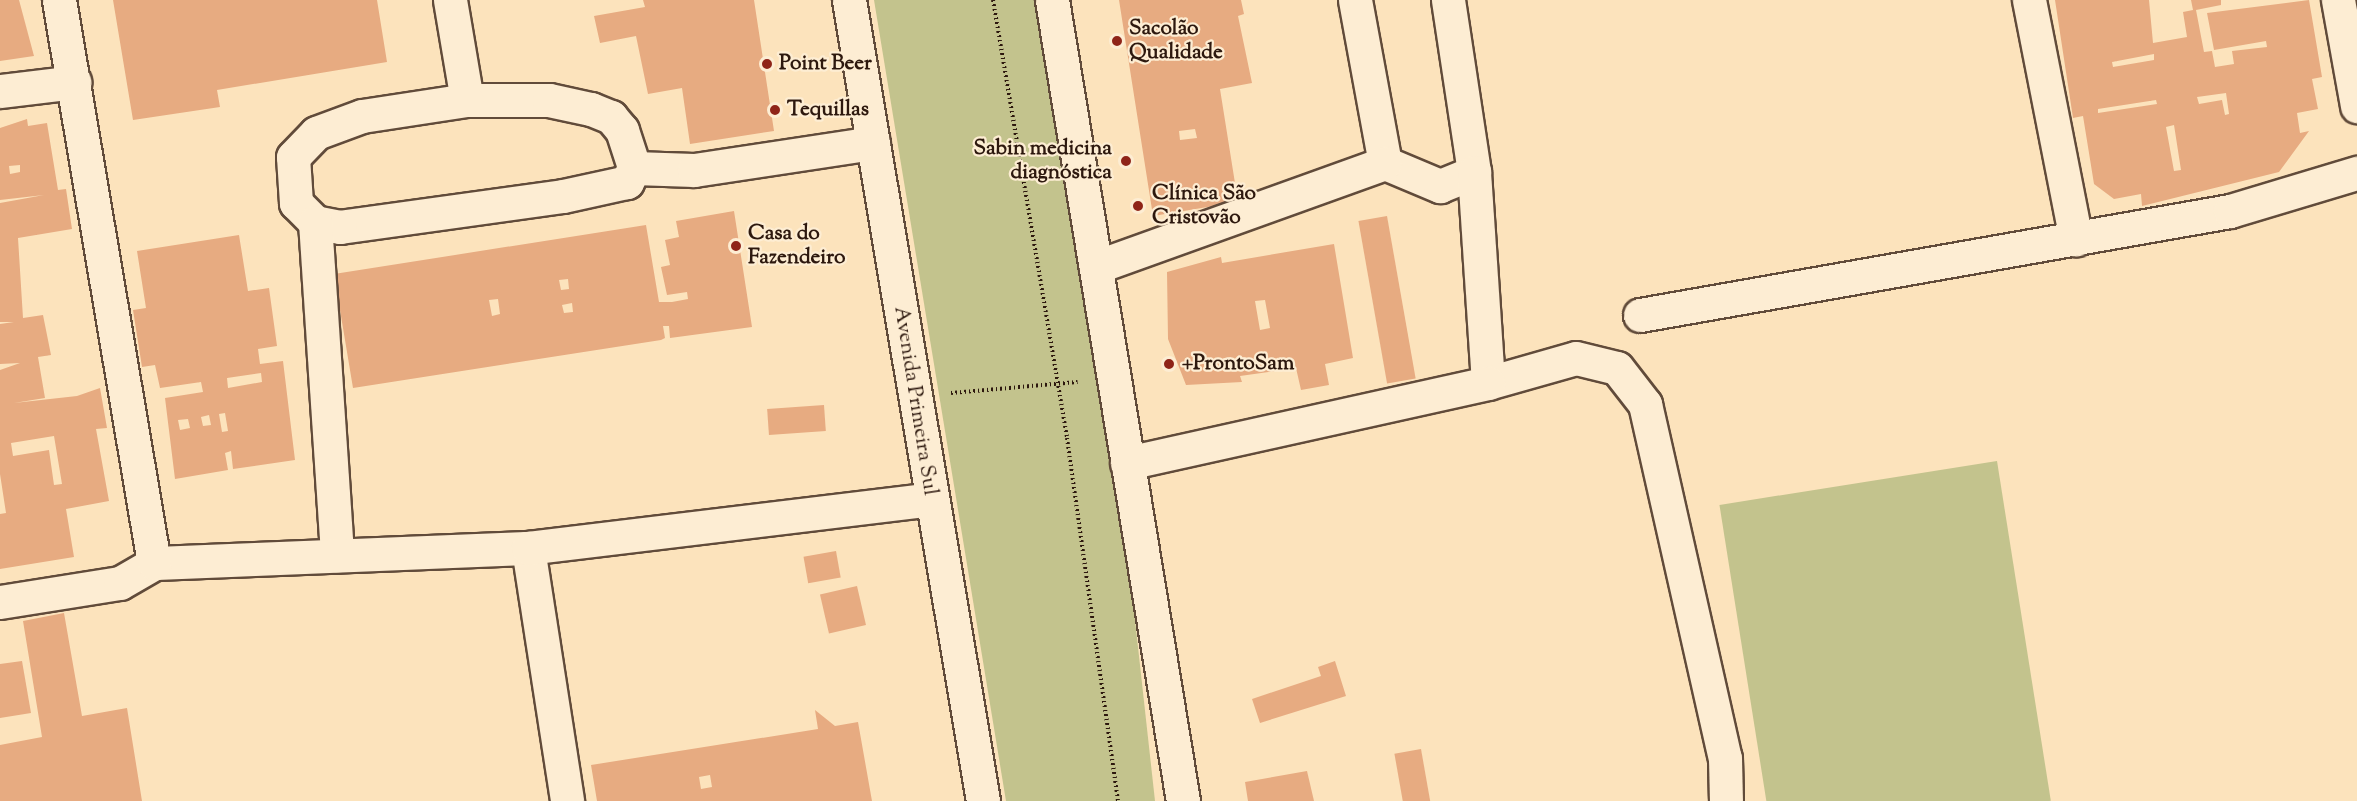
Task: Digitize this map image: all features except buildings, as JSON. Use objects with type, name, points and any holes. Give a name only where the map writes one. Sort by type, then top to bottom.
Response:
[{"type":"street","points":[[59,0],[154,563]]},
{"type":"street","points":[[450,0],[467,100]]},
{"type":"street","name":"Avenida Primeira Sul","points":[[849,0],[983,801]]},
{"type":"street","points":[[1052,0],[1183,801]]},
{"type":"street","points":[[1355,0],[1384,164]]},
{"type":"street","points":[[1448,0],[1474,172],[1488,383]]},
{"type":"street","points":[[2028,0],[2076,239]]},
{"type":"street","points":[[2338,0],[2357,106]]},
{"type":"street","points":[[0,91],[74,82]]},
{"type":"street","points":[[467,100],[549,100],[591,109],[622,130],[634,168],[627,182],[563,196],[340,226],[315,222],[296,203],[293,158],[316,133],[362,116],[467,100]]},
{"type":"street","points":[[634,168],[714,168],[873,143]]},
{"type":"street","points":[[1096,267],[1384,164],[1440,186],[1474,172]]},
{"type":"street","points":[[1640,315],[2230,211],[2357,173]]},
{"type":"street","points":[[315,222],[338,555]]},
{"type":"street","points":[[1127,463],[1488,383],[1576,358],[1617,368],[1645,404],[1725,758],[1726,801]]},
{"type":"street","points":[[0,602],[120,583],[154,563],[528,548],[932,499]]},
{"type":"street","points":[[528,548],[567,801]]},
{"type":"path","points":[[993,0],[1058,384],[1118,801]]},
{"type":"path","points":[[914,396],[1114,379]]},
{"type":"green space","points":[[874,0],[1049,0],[1096,267],[1155,801],[1006,801]]},
{"type":"green space","points":[[1997,461],[2051,801],[1766,801],[1719,505]]},
{"type":"place","name":"Sacolão Qualidade","points":[[1117,41]]},
{"type":"place","name":"Point Beer","points":[[767,64]]},
{"type":"place","name":"Tequillas","points":[[775,110]]},
{"type":"place","name":"Sabin medicina diagnóstica","points":[[1126,161]]},
{"type":"place","name":"Clínica São Cristovão","points":[[1138,206]]},
{"type":"place","name":"Casa do Fazendeiro","points":[[736,246]]},
{"type":"place","name":"+ProntoSam","points":[[1169,364]]}]
